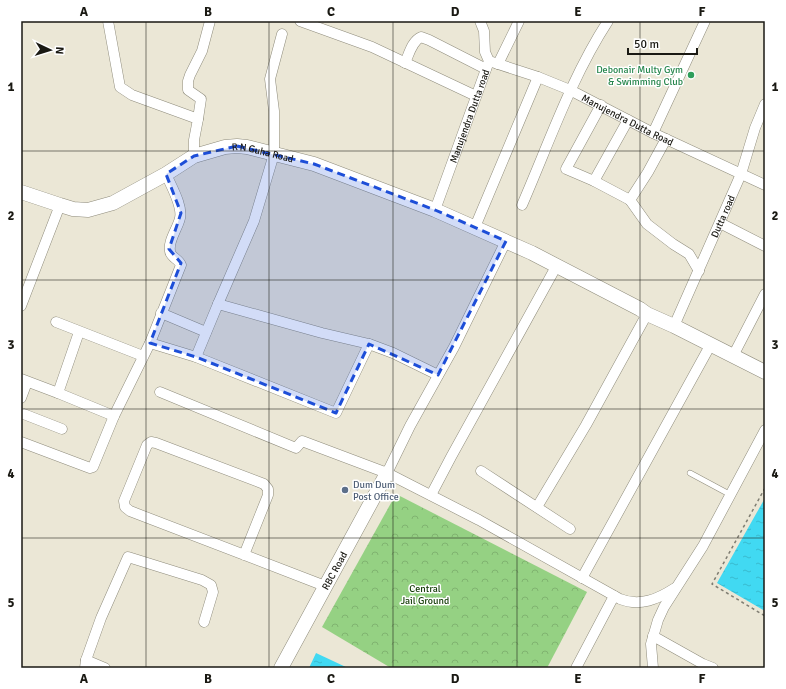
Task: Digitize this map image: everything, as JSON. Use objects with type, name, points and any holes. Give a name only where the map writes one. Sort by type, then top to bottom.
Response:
[{"type":"street","points":[[108,21],[120,87],[132,95],[198,119]]},
{"type":"street","points":[[194,156],[194,140],[201,99],[188,90],[188,81],[202,51],[210,21]]},
{"type":"street","points":[[300,21],[372,47],[476,96]]},
{"type":"street","name":"Manujendra Dutta road","points":[[436,210],[476,96],[491,65],[485,52],[484,31],[480,21]]},
{"type":"street","points":[[491,65],[518,21]]},
{"type":"street","points":[[522,205],[544,156],[570,90],[593,43],[608,21]]},
{"type":"street","points":[[653,133],[705,21]]},
{"type":"street","points":[[196,357],[254,221],[274,154],[274,111],[270,79],[282,34]]},
{"type":"street","name":"Manujendra Dutta Road","points":[[405,63],[412,46],[418,38],[421,37],[491,65],[538,77],[570,90],[653,133],[765,185]]},
{"type":"street","points":[[475,227],[538,77]]},
{"type":"street","name":"Dutta road","points":[[674,326],[720,223],[740,174],[755,128],[765,104]]},
{"type":"street","points":[[601,105],[566,169],[594,181],[630,200],[647,224],[689,254],[699,271]]},
{"type":"street","points":[[594,181],[628,120]]},
{"type":"street","points":[[630,200],[648,172],[666,139]]},
{"type":"street","name":"R N Guha Road","points":[[21,192],[73,209],[88,210],[113,203],[166,174],[194,156],[225,147],[237,146],[274,154],[314,164],[436,210],[475,227],[557,265],[647,314],[711,344],[765,372]]},
{"type":"street","points":[[21,442],[90,468],[93,467],[114,416],[150,343],[181,265],[180,262],[170,254],[169,249],[181,213],[166,174]]},
{"type":"street","points":[[21,306],[60,205]]},
{"type":"street","points":[[720,223],[765,246]]},
{"type":"street","points":[[387,473],[410,426],[454,347],[506,241]]},
{"type":"street","points":[[431,496],[557,265]]},
{"type":"street","points":[[733,356],[765,294]]},
{"type":"street","points":[[218,304],[322,333],[369,344],[393,353],[438,375]]},
{"type":"street","points":[[161,313],[206,332]]},
{"type":"street","points":[[537,507],[586,425],[647,314]]},
{"type":"street","points":[[56,322],[143,356]]},
{"type":"street","points":[[58,393],[79,332]]},
{"type":"street","points":[[150,343],[196,357],[336,413],[369,344]]},
{"type":"street","points":[[582,578],[711,344]]},
{"type":"street","points":[[21,398],[24,381],[114,416]]},
{"type":"street","points":[[160,392],[296,448],[302,441],[387,473],[479,520],[626,602],[640,603],[655,599],[675,588]]},
{"type":"street","points":[[21,413],[62,429]]},
{"type":"street","points":[[652,668],[651,654],[653,636],[664,607],[703,546],[764,435]]},
{"type":"street","points":[[244,555],[268,495],[268,489],[264,484],[156,443],[151,442],[147,445],[124,501],[125,507],[130,511],[324,586]]},
{"type":"street","points":[[482,471],[570,529]]},
{"type":"street","name":"RBC Road","points":[[281,668],[324,586],[387,473]]},
{"type":"street","points":[[105,668],[86,664],[101,618],[128,557],[202,580],[211,586],[213,592],[204,622]]},
{"type":"street","points":[[576,668],[614,596]]},
{"type":"street","points":[[653,636],[713,668]]},
{"type":"lane","points":[[690,473],[731,495]]},
{"type":"path","points":[[765,488],[712,584],[765,616]]},
{"type":"highlighted area","points":[[237,146],[314,164],[435,210],[506,241],[438,375],[369,344],[336,413],[196,357],[150,343],[181,263],[169,249],[181,213],[166,174],[194,156]]},
{"type":"green space","name":"Central Jail Ground","points":[[396,494],[587,592],[547,668],[391,668],[322,627]]},
{"type":"water","points":[[765,498],[765,611],[717,583]]},
{"type":"water","points":[[316,653],[348,668],[309,668]]},
{"type":"place","name":"Debonair Multy Gym & Swimming Club","points":[[691,75]]},
{"type":"place","name":"Dum Dum Post Office","points":[[345,490]]}]
